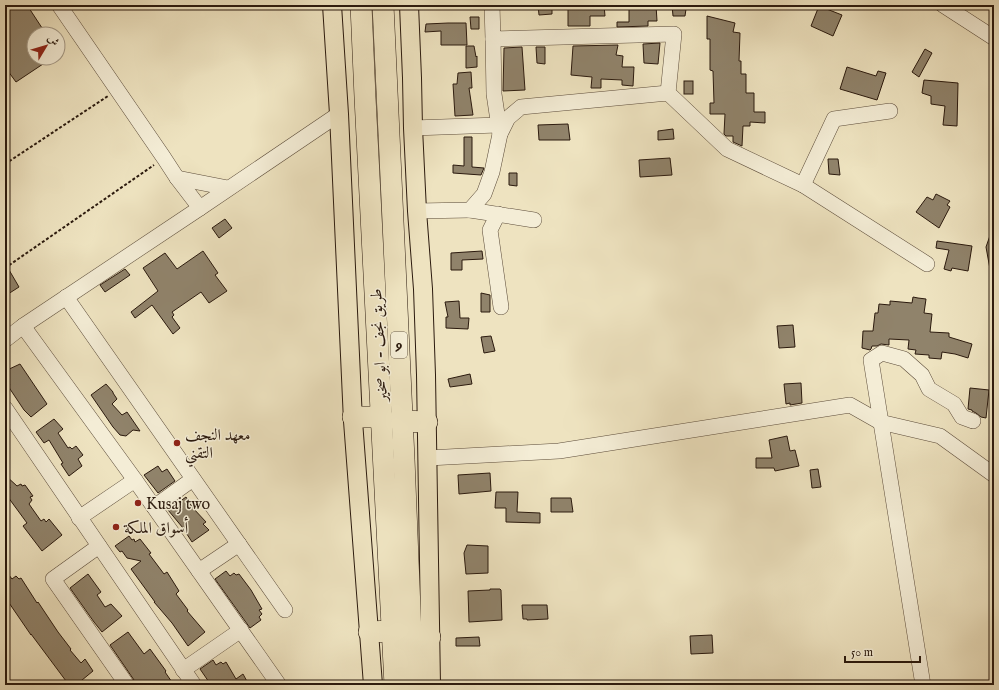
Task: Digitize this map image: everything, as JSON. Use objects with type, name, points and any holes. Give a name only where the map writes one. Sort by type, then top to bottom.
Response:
[{"type":"highway","name":"طريق نجف - ابو صخير","points":[[361,5],[382,417],[411,634],[395,685]]},
{"type":"highway","name":"طريق نجف - ابو صخير","points":[[383,5],[402,421],[412,685]]},
{"type":"highway","points":[[353,417],[382,417]]},
{"type":"highway","points":[[402,421],[427,422]]},
{"type":"highway","points":[[369,632],[411,634]]},
{"type":"main road","points":[[332,5],[339,114],[353,417],[373,685]]},
{"type":"main road","points":[[409,5],[417,211],[423,288],[428,458],[411,634],[431,685]]},
{"type":"street","points":[[59,5],[177,178],[200,208]]},
{"type":"street","points":[[470,210],[484,194],[492,172],[499,129],[494,94],[492,5]]},
{"type":"street","points":[[943,5],[994,38]]},
{"type":"street","points":[[493,39],[674,34],[668,93]]},
{"type":"street","points":[[499,129],[508,118],[521,107],[668,93],[727,149],[803,185],[927,264]]},
{"type":"street","points":[[803,185],[834,120],[869,113],[890,111]]},
{"type":"street","points":[[5,340],[23,326],[339,114]]},
{"type":"street","points":[[413,128],[499,129]]},
{"type":"street","points":[[177,178],[228,188]]},
{"type":"street","points":[[417,211],[470,210],[534,220]]},
{"type":"street","points":[[498,214],[490,230],[501,307]]},
{"type":"street","points":[[66,297],[285,610]]},
{"type":"street","points":[[23,326],[200,571],[279,685]]},
{"type":"street","points":[[923,685],[870,360],[882,353],[904,359],[922,375],[929,389],[954,404],[962,417],[973,421]]},
{"type":"street","points":[[428,458],[559,450],[850,405],[880,422],[940,436],[991,469]]},
{"type":"street","points":[[5,408],[194,685]]},
{"type":"street","points":[[154,507],[193,479]]},
{"type":"street","points":[[79,518],[135,480]]},
{"type":"street","points":[[200,571],[239,544]]},
{"type":"street","points":[[99,546],[53,579],[127,685]]},
{"type":"street","points":[[183,670],[240,630]]},
{"type":"path","points":[[5,164],[118,90]]},
{"type":"path","points":[[5,268],[164,158]]},
{"type":"building","points":[[5,5],[27,5],[41,26],[26,26],[26,66],[40,66],[16,82],[5,67]]},
{"type":"building","points":[[538,5],[552,5],[552,14],[539,15]]},
{"type":"building","points":[[568,5],[604,5],[605,16],[590,16],[590,26],[568,26]]},
{"type":"building","points":[[629,5],[656,5],[657,21],[648,21],[648,26],[617,27],[617,22],[629,22]]},
{"type":"building","points":[[672,5],[684,5],[686,9],[685,16],[673,16]]},
{"type":"building","points":[[819,6],[842,15],[833,36],[811,26]]},
{"type":"building","points":[[707,16],[735,23],[733,32],[740,33],[739,61],[741,61],[741,74],[746,74],[746,93],[754,93],[754,112],[765,112],[765,123],[750,122],[750,126],[743,126],[742,146],[733,142],[733,136],[726,136],[724,134],[725,114],[710,114],[710,103],[714,103],[713,71],[710,70],[710,39],[707,39]]},
{"type":"building","points":[[470,17],[479,17],[479,29],[471,29]]},
{"type":"building","points":[[466,23],[467,45],[441,45],[441,31],[425,32],[426,24]]},
{"type":"building","points":[[660,43],[658,64],[644,63],[643,44]]},
{"type":"building","points":[[618,45],[616,55],[623,56],[622,67],[634,67],[633,86],[622,85],[622,80],[601,79],[601,88],[591,88],[592,77],[571,75],[573,46]]},
{"type":"building","points":[[466,46],[474,46],[476,57],[477,56],[477,67],[466,68]]},
{"type":"building","points":[[522,47],[525,90],[503,91],[504,48]]},
{"type":"building","points":[[536,47],[545,47],[545,64],[537,63]]},
{"type":"building","points":[[925,49],[932,53],[919,77],[912,72]]},
{"type":"building","points":[[847,67],[876,76],[878,71],[886,73],[877,100],[840,89]]},
{"type":"building","points":[[471,72],[472,88],[469,88],[473,115],[455,116],[453,84],[457,84],[458,73]]},
{"type":"building","points":[[924,80],[958,83],[957,126],[943,125],[945,106],[931,104],[931,96],[922,93]]},
{"type":"building","points":[[684,81],[693,81],[693,94],[684,94]]},
{"type":"building","points":[[568,124],[570,140],[539,140],[538,125]]},
{"type":"building","points":[[673,129],[674,139],[658,140],[658,131]]},
{"type":"building","points":[[464,137],[472,137],[472,167],[484,168],[481,175],[453,173],[453,165],[464,166]]},
{"type":"building","points":[[670,158],[672,175],[640,177],[639,160]]},
{"type":"building","points":[[828,159],[838,159],[840,175],[829,174]]},
{"type":"building","points":[[509,173],[517,173],[517,186],[509,185]]},
{"type":"building","points":[[936,194],[950,201],[947,205],[950,207],[939,228],[916,212],[927,197],[933,200]]},
{"type":"building","points":[[225,219],[232,228],[219,238],[212,228]]},
{"type":"building","points":[[993,227],[994,269],[990,269],[986,247]]},
{"type":"building","points":[[937,241],[972,246],[968,271],[952,268],[951,271],[944,269],[949,250],[936,248]]},
{"type":"building","points":[[203,251],[218,273],[215,275],[227,291],[209,303],[201,292],[172,312],[174,315],[172,317],[180,328],[173,334],[152,305],[135,318],[131,312],[158,291],[143,268],[165,253],[177,269]]},
{"type":"building","points":[[482,251],[483,259],[462,260],[462,270],[451,270],[451,253]]},
{"type":"building","points":[[5,263],[19,287],[5,296]]},
{"type":"building","points":[[125,269],[130,275],[105,292],[100,285]]},
{"type":"building","points":[[481,293],[490,295],[490,312],[481,312]]},
{"type":"building","points":[[913,297],[926,299],[924,313],[932,314],[930,332],[949,333],[949,337],[972,344],[968,358],[942,352],[941,359],[929,358],[929,355],[915,354],[916,350],[908,349],[909,340],[889,339],[889,345],[881,344],[872,346],[870,350],[862,348],[863,331],[873,331],[875,313],[878,313],[879,304],[890,305],[890,301],[912,303]]},
{"type":"building","points":[[459,301],[460,318],[469,318],[468,329],[446,328],[446,317],[448,317],[445,302]]},
{"type":"building","points":[[793,325],[795,347],[779,348],[777,326]]},
{"type":"building","points":[[491,336],[495,351],[484,353],[481,337]]},
{"type":"building","points":[[20,364],[47,404],[31,417],[24,410],[5,379],[5,371]]},
{"type":"building","points":[[470,374],[472,384],[450,387],[448,379]]},
{"type":"building","points":[[801,383],[802,403],[790,405],[790,403],[786,404],[784,384]]},
{"type":"building","points":[[106,384],[117,399],[112,404],[122,415],[127,412],[140,431],[133,430],[126,436],[120,435],[113,427],[91,395]]},
{"type":"building","points":[[970,388],[989,390],[986,418],[981,417],[972,410],[968,409]]},
{"type":"building","points":[[54,419],[63,429],[58,433],[68,448],[70,447],[72,449],[76,446],[83,455],[78,459],[82,466],[69,476],[49,440],[44,443],[36,432]]},
{"type":"building","points":[[787,436],[790,451],[795,450],[799,466],[775,471],[774,468],[756,468],[756,458],[772,458],[769,440]]},
{"type":"building","points":[[158,466],[162,472],[167,469],[175,481],[158,493],[144,475]]},
{"type":"building","points":[[818,469],[821,487],[812,488],[810,470]]},
{"type":"building","points":[[490,473],[491,491],[459,494],[458,475]]},
{"type":"building","points":[[5,475],[17,486],[21,484],[22,486],[25,485],[33,496],[30,497],[32,500],[29,504],[41,521],[44,519],[46,522],[49,519],[62,535],[42,551],[23,526],[27,523],[5,493],[5,491],[10,488]]},
{"type":"building","points":[[496,492],[518,492],[517,512],[540,513],[540,523],[506,522],[506,508],[495,508]]},
{"type":"building","points":[[186,497],[193,508],[206,522],[203,524],[209,530],[192,542],[168,510]]},
{"type":"building","points":[[551,498],[571,498],[573,512],[551,512]]},
{"type":"building","points":[[129,536],[132,540],[134,539],[135,542],[140,539],[164,574],[167,572],[179,591],[176,594],[188,610],[187,611],[205,632],[188,646],[131,569],[141,561],[127,558],[122,551],[120,552],[115,546]]},
{"type":"building","points":[[467,545],[488,546],[488,573],[466,574],[464,553]]},
{"type":"building","points":[[5,570],[12,579],[16,576],[19,579],[21,578],[37,603],[38,602],[71,649],[70,650],[81,663],[85,659],[93,671],[76,685],[69,685],[31,635],[5,597]]},
{"type":"building","points":[[226,571],[230,576],[234,573],[236,575],[239,574],[251,590],[262,609],[259,610],[262,614],[259,617],[261,620],[250,628],[215,579]]},
{"type":"building","points":[[88,574],[101,592],[97,595],[105,607],[111,604],[122,616],[102,632],[70,588]]},
{"type":"building","points":[[490,589],[501,590],[502,620],[469,622],[468,591]]},
{"type":"building","points":[[522,605],[547,605],[548,619],[523,619]]},
{"type":"building","points":[[128,632],[144,654],[150,649],[174,685],[137,685],[110,645]]},
{"type":"building","points":[[712,635],[713,653],[691,654],[690,636]]},
{"type":"building","points":[[479,637],[480,646],[456,646],[456,638]]},
{"type":"building","points":[[213,660],[216,665],[221,662],[223,664],[226,662],[236,679],[243,674],[249,685],[211,685],[200,669]]},
{"type":"place","name":"معهد النجف التقني","points":[[177,443]]},
{"type":"place","name":"Kusaj two","points":[[138,503]]},
{"type":"place","name":"أسواق الملكة","points":[[116,527]]}]
